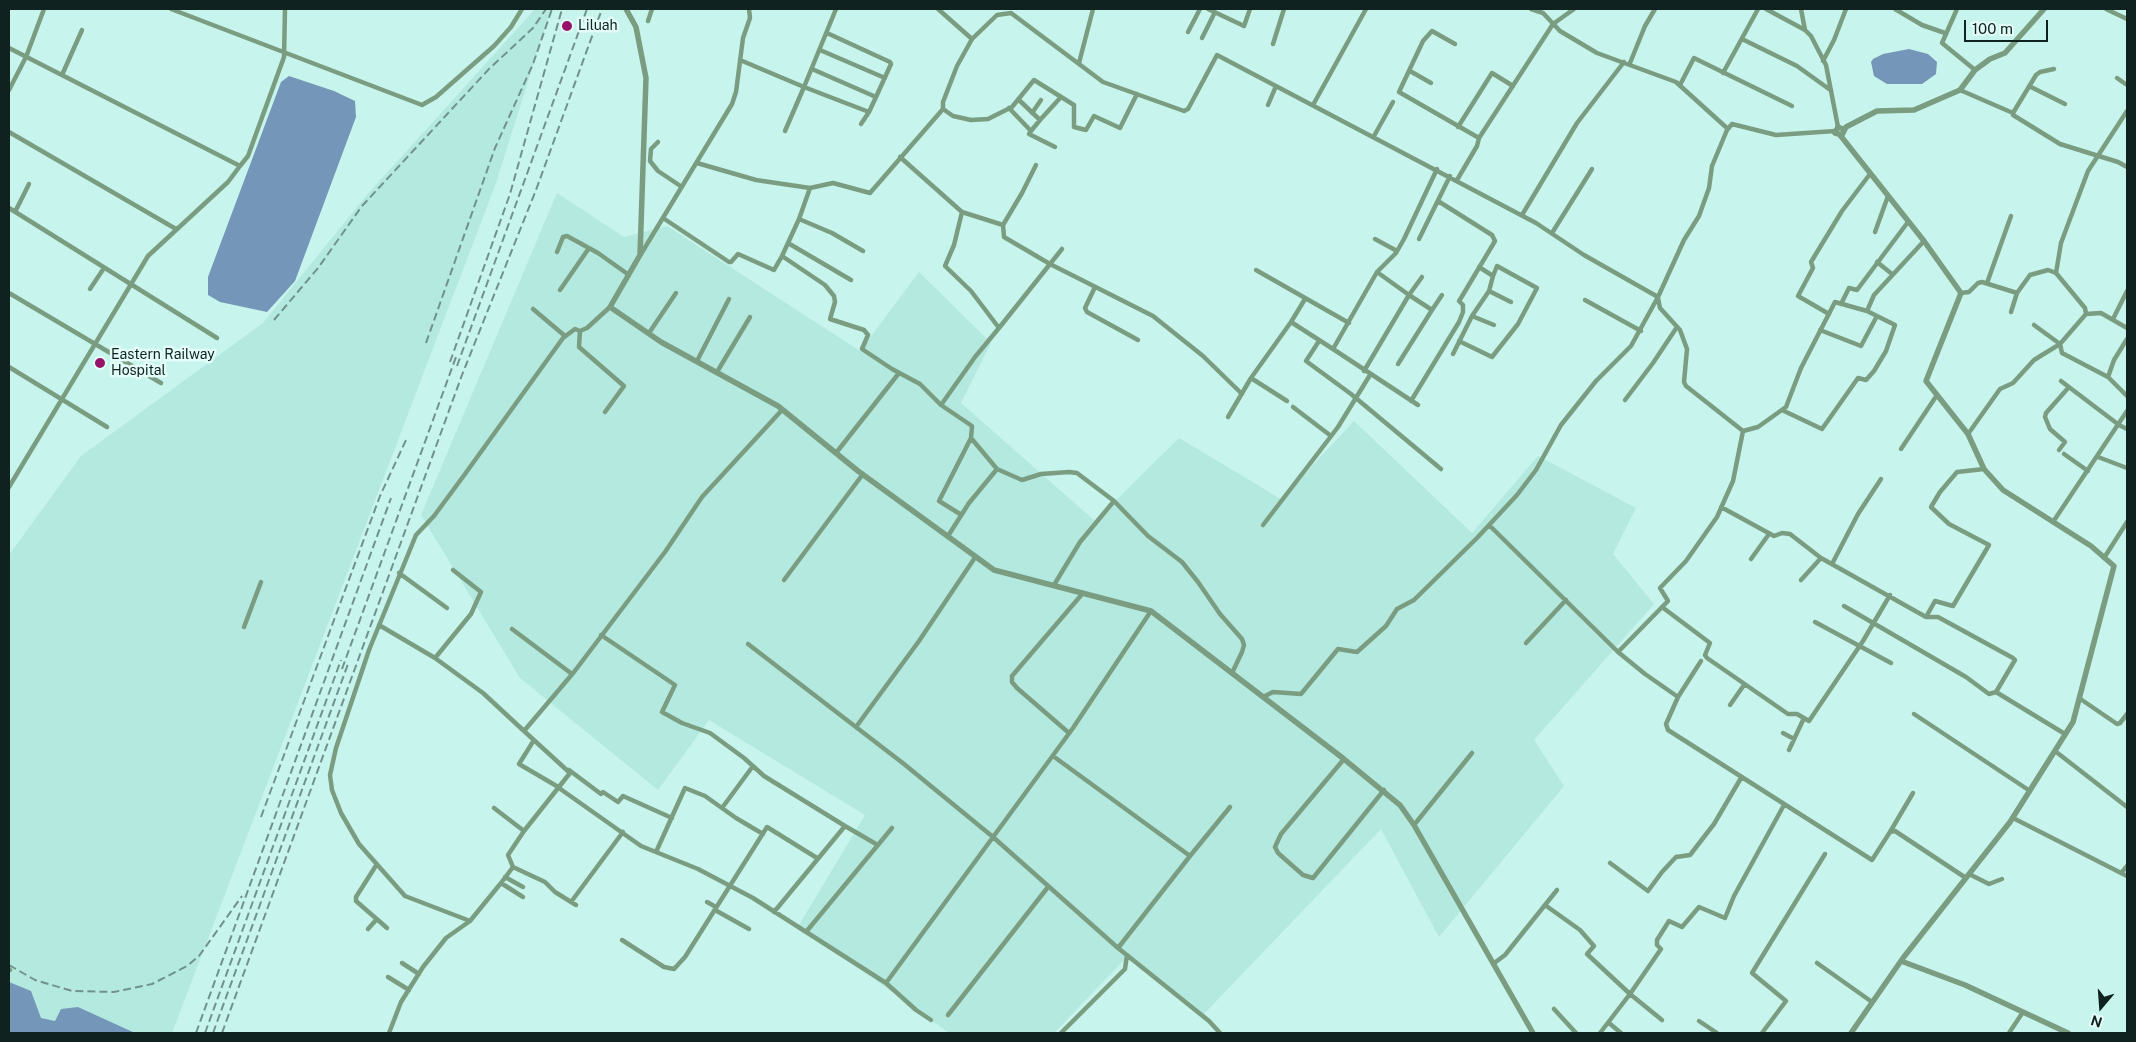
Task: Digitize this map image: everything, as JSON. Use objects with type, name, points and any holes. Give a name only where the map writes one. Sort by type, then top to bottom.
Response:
[{"type":"street","points":[[9,90],[26,57],[44,9]]},
{"type":"street","points":[[171,9],[422,105],[436,97],[494,46],[522,9]]},
{"type":"street","points":[[9,487],[148,256],[228,182],[248,156],[284,52],[285,9]]},
{"type":"street","points":[[626,9],[636,27],[646,78],[640,255]]},
{"type":"street","points":[[648,22],[652,9]]},
{"type":"street","points":[[470,921],[432,905],[416,902],[405,896],[359,844],[341,813],[332,790],[330,776],[345,715],[399,573],[416,535],[434,516],[565,336],[575,329],[580,331],[587,328],[610,307],[732,104],[736,92],[743,38],[750,18],[749,9]]},
{"type":"street","points":[[785,130],[836,9]]},
{"type":"street","points":[[938,9],[972,39]]},
{"type":"street","points":[[1079,63],[1093,9]]},
{"type":"street","points":[[1188,32],[1200,9]]},
{"type":"street","points":[[1208,9],[1244,26],[1250,9]]},
{"type":"street","points":[[1273,44],[1284,9]]},
{"type":"street","points":[[1313,105],[1366,9]]},
{"type":"street","points":[[1531,9],[1543,13],[1553,24],[1597,53],[1630,64],[1680,85],[1728,129]]},
{"type":"street","points":[[1457,180],[1477,146],[1479,138],[1553,24],[1574,9]]},
{"type":"street","points":[[1630,64],[1645,26],[1655,9]]},
{"type":"street","points":[[1724,73],[1758,9]]},
{"type":"street","points":[[1766,9],[1805,30],[1811,36],[1823,61],[1839,131],[1870,174],[1924,241],[1961,293]]},
{"type":"street","points":[[1801,9],[1805,30]]},
{"type":"street","points":[[1823,61],[1834,40],[1846,9]]},
{"type":"street","points":[[1895,9],[1922,25],[1945,33]]},
{"type":"street","points":[[1957,9],[1942,43],[1976,70]]},
{"type":"street","points":[[1263,696],[1272,692],[1301,694],[1338,649],[1357,652],[1386,626],[1397,609],[1414,600],[1489,525],[1536,470],[1561,425],[1596,381],[1632,346],[1658,297],[1684,240],[1700,216],[1709,188],[1712,166],[1732,124],[1776,135],[1839,131],[1877,111],[1914,110],[1960,90],[1976,70],[1990,59],[2005,53],[2044,9]]},
{"type":"street","points":[[2106,9],[2127,20]]},
{"type":"street","points":[[697,163],[756,180],[810,188],[833,183],[870,193],[943,109],[957,66],[972,39],[998,15],[1008,11],[1017,15],[1103,82],[1184,111],[1188,109],[1217,54],[1522,215],[1600,265],[1658,297]]},
{"type":"street","points":[[1202,38],[1215,12]]},
{"type":"street","points":[[62,75],[82,30]]},
{"type":"street","points":[[1455,44],[1432,31],[1424,41],[1399,92],[1479,138]]},
{"type":"street","points":[[827,33],[891,64],[861,124]]},
{"type":"street","points":[[1742,39],[1798,66],[1830,89]]},
{"type":"street","points":[[9,48],[240,166]]},
{"type":"street","points":[[820,50],[885,78]]},
{"type":"street","points":[[1680,85],[1694,58],[1792,106]]},
{"type":"street","points":[[740,60],[868,112]]},
{"type":"street","points":[[1522,215],[1577,123],[1624,62]]},
{"type":"street","points":[[812,69],[876,97]]},
{"type":"street","points":[[2012,112],[2031,86],[2036,75],[2040,72],[2054,70]]},
{"type":"street","points":[[1410,71],[1431,83]]},
{"type":"street","points":[[1458,127],[1492,73],[1513,86]]},
{"type":"street","points":[[2117,78],[2127,85]]},
{"type":"street","points":[[943,109],[953,116],[971,120],[988,119],[1009,108],[1019,100],[1034,80],[1074,105],[1074,127],[1086,130],[1094,116],[1120,128],[1137,94]]},
{"type":"street","points":[[1268,105],[1276,86]]},
{"type":"street","points":[[2031,86],[2065,104]]},
{"type":"street","points":[[1960,90],[2012,112],[2013,115],[2060,144],[2127,167]]},
{"type":"street","points":[[1055,147],[1029,134],[1061,97]]},
{"type":"street","points":[[1019,100],[1040,120]]},
{"type":"street","points":[[1032,112],[1041,100]]},
{"type":"street","points":[[1374,136],[1393,102]]},
{"type":"street","points":[[1009,108],[1031,130]]},
{"type":"street","points":[[2056,273],[2061,243],[2088,171],[2127,111]]},
{"type":"street","points":[[9,132],[176,230]]},
{"type":"street","points":[[658,142],[651,149],[650,160],[658,171],[682,187]]},
{"type":"street","points":[[900,157],[962,212],[1003,225]]},
{"type":"street","points":[[1036,165],[1003,225],[1004,237],[1050,264],[1153,316],[1203,356],[1242,394]]},
{"type":"street","points":[[1333,349],[1377,272],[1397,251],[1437,169]]},
{"type":"street","points":[[1552,233],[1592,170]]},
{"type":"street","points":[[1829,314],[1798,296],[1812,268],[1811,262],[1842,211],[1870,174]]},
{"type":"street","points":[[1420,239],[1450,176]]},
{"type":"street","points":[[15,212],[29,184]]},
{"type":"street","points":[[663,218],[729,262],[738,254],[774,270],[799,219],[810,188]]},
{"type":"street","points":[[1875,232],[1888,196]]},
{"type":"street","points":[[1411,401],[1459,322],[1463,312],[1462,305],[1459,302],[1495,239],[1457,211],[1438,201]]},
{"type":"street","points":[[9,208],[217,338]]},
{"type":"street","points":[[962,212],[954,245],[944,266],[971,291],[999,328]]},
{"type":"street","points":[[1987,283],[2011,216]]},
{"type":"street","points":[[799,219],[832,232],[863,251]]},
{"type":"street","points":[[1841,304],[1849,288],[1857,290],[1908,222]]},
{"type":"street","points":[[557,252],[566,235],[589,248],[628,275]]},
{"type":"street","points":[[1376,239],[1397,251]]},
{"type":"street","points":[[1867,311],[1874,295],[1924,241]]},
{"type":"street","points":[[788,243],[851,280]]},
{"type":"street","points":[[560,290],[589,248]]},
{"type":"street","points":[[942,405],[975,357],[1062,249]]},
{"type":"street","points":[[782,256],[825,285],[834,296],[835,302],[830,319],[864,330],[868,336],[862,349],[920,384],[942,405],[972,426],[971,438],[939,501],[960,514]]},
{"type":"street","points":[[1877,262],[1892,274]]},
{"type":"street","points":[[1452,354],[1472,316],[1489,291],[1497,266],[1537,288],[1518,324],[1492,358],[1459,341]]},
{"type":"street","points":[[1479,267],[1493,276]]},
{"type":"street","points":[[90,289],[104,268]]},
{"type":"street","points":[[1256,270],[1349,323]]},
{"type":"street","points":[[2011,312],[2017,293],[2030,274],[2048,270],[2056,273],[2085,308],[2086,314]]},
{"type":"street","points":[[1377,272],[1432,310]]},
{"type":"street","points":[[1364,371],[1409,295],[1422,277]]},
{"type":"street","points":[[1961,293],[1970,292],[1978,283],[1987,283],[2008,292],[2017,293]]},
{"type":"street","points":[[1094,287],[1085,308],[1087,312],[1138,340]]},
{"type":"street","points":[[1489,291],[1511,302]]},
{"type":"street","points":[[2113,320],[2127,291]]},
{"type":"street","points":[[9,293],[161,382]]},
{"type":"street","points":[[649,334],[676,293]]},
{"type":"street","points":[[1851,1033],[1901,961],[2013,818],[2072,722],[2114,566],[2091,546],[2003,490],[1984,469],[1968,434],[1926,381],[1961,293]]},
{"type":"street","points":[[1398,364],[1442,295]]},
{"type":"street","points":[[1658,297],[1660,308],[1677,327],[1687,349],[1684,382],[1686,386],[1743,431]]},
{"type":"street","points":[[697,361],[729,299]]},
{"type":"street","points":[[1228,417],[1251,378],[1305,299]]},
{"type":"street","points":[[1585,300],[1640,331]]},
{"type":"street","points":[[1743,431],[1758,427],[1786,407],[1800,368],[1835,302],[1867,311],[1895,325],[1886,351],[1866,380],[1858,378],[1822,429],[1782,410]]},
{"type":"street","points":[[610,307],[649,334],[782,410],[863,474],[994,570],[1151,611],[1384,790],[1400,805],[1414,825],[1532,1033]]},
{"type":"street","points":[[533,309],[565,336]]},
{"type":"street","points":[[1968,434],[2000,389],[2012,383],[2034,360],[2060,344],[2086,314],[2101,313],[2127,328]]},
{"type":"street","points":[[1472,316],[1494,325]]},
{"type":"street","points":[[1820,330],[1861,346],[1877,316]]},
{"type":"street","points":[[717,372],[750,317]]},
{"type":"street","points":[[1291,322],[1418,405]]},
{"type":"street","points":[[2034,325],[2060,344],[2062,353],[2108,377],[2127,396]]},
{"type":"street","points":[[1625,400],[1654,363],[1677,327]]},
{"type":"street","points":[[580,331],[578,347],[624,386],[606,412]]},
{"type":"street","points":[[2108,377],[2114,360],[2127,339]]},
{"type":"street","points":[[1319,340],[1306,361],[1355,398],[1440,469]]},
{"type":"street","points":[[9,366],[107,427]]},
{"type":"street","points":[[836,453],[899,373]]},
{"type":"street","points":[[1263,525],[1331,436],[1370,375]]},
{"type":"street","points":[[1251,378],[1286,401]]},
{"type":"street","points":[[2061,380],[2119,425],[2127,429]]},
{"type":"street","points":[[2059,450],[2064,442],[2050,429],[2045,417],[2046,413],[2069,387]]},
{"type":"street","points":[[1901,449],[1937,394]]},
{"type":"street","points":[[1293,407],[1331,436]]},
{"type":"street","points":[[524,731],[572,674],[670,545],[702,497],[782,410]]},
{"type":"street","points":[[2053,522],[2127,411]]},
{"type":"street","points":[[1618,652],[1668,601],[1660,588],[1696,547],[1721,507],[1733,481],[1743,431]]},
{"type":"street","points":[[971,438],[997,469],[1022,480],[1042,474],[1077,473],[1114,501],[1144,532],[1182,562],[1220,614],[1242,639],[1244,645],[1242,652],[1232,673]]},
{"type":"street","points":[[2064,454],[2088,471]]},
{"type":"street","points":[[2098,456],[2127,468]]},
{"type":"street","points":[[948,536],[960,514],[997,469]]},
{"type":"street","points":[[1926,617],[1935,601],[1953,606],[1989,545],[1949,524],[1931,507],[1940,492],[1957,472],[1984,469]]},
{"type":"street","points":[[784,580],[863,474]]},
{"type":"street","points":[[1832,564],[1858,514],[1881,479]]},
{"type":"street","points":[[1054,586],[1080,542],[1114,501]]},
{"type":"street","points":[[1721,507],[1774,536],[1782,533],[1790,534],[1821,558],[1890,595],[1926,617],[1938,618],[2015,660],[1996,692],[1989,694],[1966,677],[1875,622],[1844,606]]},
{"type":"street","points":[[2104,558],[2125,531],[2127,522]]},
{"type":"street","points":[[1489,525],[1618,652],[1678,697]]},
{"type":"street","points":[[1752,559],[1769,534]]},
{"type":"street","points":[[856,727],[919,640],[976,556]]},
{"type":"street","points":[[1801,580],[1821,558]]},
{"type":"street","points":[[435,658],[471,614],[481,592],[453,570]]},
{"type":"street","points":[[399,573],[447,608]]},
{"type":"street","points":[[244,627],[261,582]]},
{"type":"street","points":[[1069,733],[1017,688],[1012,682],[1012,676],[1083,593]]},
{"type":"street","points":[[1662,607],[1710,643],[1705,655],[1707,658],[1788,714],[1795,713],[1809,721],[1875,622],[1890,595]]},
{"type":"street","points":[[1526,643],[1566,600]]},
{"type":"street","points":[[886,983],[1069,733],[1151,611]]},
{"type":"street","points":[[1815,622],[1858,647],[1891,663]]},
{"type":"street","points":[[379,625],[435,658],[483,692],[534,740],[568,769],[602,794],[603,792],[618,802],[623,796],[672,818]]},
{"type":"street","points":[[512,629],[572,674]]},
{"type":"street","points":[[601,635],[675,684],[662,712],[682,723],[710,733],[764,776],[876,844]]},
{"type":"street","points":[[748,644],[856,727],[993,838],[1118,948],[1220,1033]]},
{"type":"street","points":[[1700,661],[1678,697],[1666,724],[1668,730],[1784,806],[1872,860],[1913,792]]},
{"type":"street","points":[[1730,705],[1744,685]]},
{"type":"street","points":[[1996,692],[2065,734]]},
{"type":"street","points":[[2079,698],[2117,724],[2127,714]]},
{"type":"street","points":[[1914,714],[2030,791]]},
{"type":"street","points":[[1789,750],[1804,718]]},
{"type":"street","points":[[1784,733],[1794,739]]},
{"type":"street","points":[[534,740],[519,764],[560,788],[641,846],[698,868],[774,912],[886,983],[916,1010],[931,1020]]},
{"type":"street","points":[[2055,751],[2127,808]]},
{"type":"street","points":[[1414,825],[1472,753]]},
{"type":"street","points":[[1052,756],[1190,856]]},
{"type":"street","points":[[1344,759],[1281,834],[1274,847],[1278,853],[1303,875],[1313,878],[1384,790]]},
{"type":"street","points":[[722,808],[753,766]]},
{"type":"street","points":[[568,769],[570,773],[560,788],[524,831],[508,855],[513,867],[545,882],[555,892],[576,905]]},
{"type":"street","points":[[1610,863],[1648,891],[1676,857],[1690,855],[1714,824],[1741,778]]},
{"type":"street","points":[[656,852],[685,788],[705,796],[763,834]]},
{"type":"street","points":[[1600,1033],[1661,949],[1657,945],[1658,940],[1669,921],[1682,927],[1699,907],[1725,918],[1734,896],[1784,806]]},
{"type":"street","points":[[1118,948],[1230,807]]},
{"type":"street","points":[[494,808],[524,831]]},
{"type":"street","points":[[2013,818],[2127,876]]},
{"type":"street","points":[[774,912],[845,826]]},
{"type":"street","points":[[622,940],[664,967],[674,968],[685,957],[767,827],[818,858]]},
{"type":"street","points":[[806,932],[873,852],[876,844],[892,828]]},
{"type":"street","points":[[1890,832],[1895,831],[1904,836],[1967,876],[1988,884],[2002,879]]},
{"type":"street","points":[[571,902],[623,832]]},
{"type":"street","points":[[1762,1033],[1786,1001],[1752,974],[1825,854]]},
{"type":"street","points":[[377,864],[356,897],[356,901],[387,928]]},
{"type":"street","points":[[2122,872],[2127,866]]},
{"type":"street","points":[[389,1033],[401,1002],[419,974],[446,938],[470,921],[513,867]]},
{"type":"street","points":[[505,877],[522,887]]},
{"type":"street","points":[[501,883],[523,897]]},
{"type":"street","points":[[948,1015],[1048,887]]},
{"type":"street","points":[[1493,964],[1505,955],[1557,890]]},
{"type":"street","points":[[707,902],[749,929]]},
{"type":"street","points":[[1545,905],[1580,930],[1594,946],[1587,954],[1630,994],[1662,1020]]},
{"type":"street","points":[[368,929],[376,920]]},
{"type":"street","points":[[1061,1033],[1125,969],[1127,955]]},
{"type":"street","points":[[1901,961],[1965,985],[2068,1033]]},
{"type":"street","points":[[402,963],[419,974]]},
{"type":"street","points":[[1817,964],[1872,1002]]},
{"type":"street","points":[[388,977],[409,990]]},
{"type":"street","points":[[1554,1009],[1576,1033]]},
{"type":"street","points":[[2009,1033],[2023,1012]]},
{"type":"street","points":[[1699,1021],[1717,1033]]},
{"type":"street","points":[[1609,1023],[1622,1033]]},
{"type":"shaded area","points":[[535,9],[551,9],[496,183],[172,1033],[9,1033],[9,555],[81,456],[263,323],[366,196]]},
{"type":"shaded area","points":[[557,193],[624,237],[667,226],[860,351],[919,272],[991,343],[961,403],[1095,521],[1179,438],[1281,499],[1354,421],[1472,533],[1538,456],[1636,508],[1613,554],[1654,604],[1534,740],[1564,786],[1439,937],[1381,829],[1201,1017],[1128,956],[1054,1033],[949,1033],[799,925],[865,815],[709,720],[658,790],[520,678],[421,515]]},
{"type":"water","points":[[1909,49],[1928,54],[1937,62],[1936,74],[1922,84],[1887,84],[1874,76],[1871,62],[1873,59],[1883,54]]},
{"type":"water","points":[[289,76],[334,91],[355,101],[356,117],[295,281],[267,312],[220,302],[208,295],[208,277],[281,82]]},
{"type":"water","points":[[9,982],[31,991],[41,1018],[55,1021],[61,1009],[78,1007],[135,1033],[9,1033]]},
{"type":"railway","points":[[274,320],[318,268],[362,206],[489,69],[533,28],[546,9]]},
{"type":"railway","points":[[426,343],[495,148],[533,64],[552,9]]},
{"type":"railway","points":[[450,362],[510,194],[562,9]]},
{"type":"railway","points":[[457,366],[587,9]]},
{"type":"railway","points":[[222,1033],[462,375],[536,190],[602,9]]},
{"type":"railway","points":[[342,669],[456,357]]},
{"type":"railway","points":[[261,817],[380,496],[406,440]]},
{"type":"railway","points":[[196,1033],[391,498]]},
{"type":"railway","points":[[205,1033],[341,660]]},
{"type":"railway","points":[[213,1033],[348,664]]},
{"type":"railway","points":[[9,965],[35,980],[72,991],[114,992],[152,984],[187,966],[199,956],[242,896]]},
{"type":"place","name":"Liluah","points":[[567,26]]},
{"type":"place","name":"Eastern Railway Hospital","points":[[100,363]]}]
